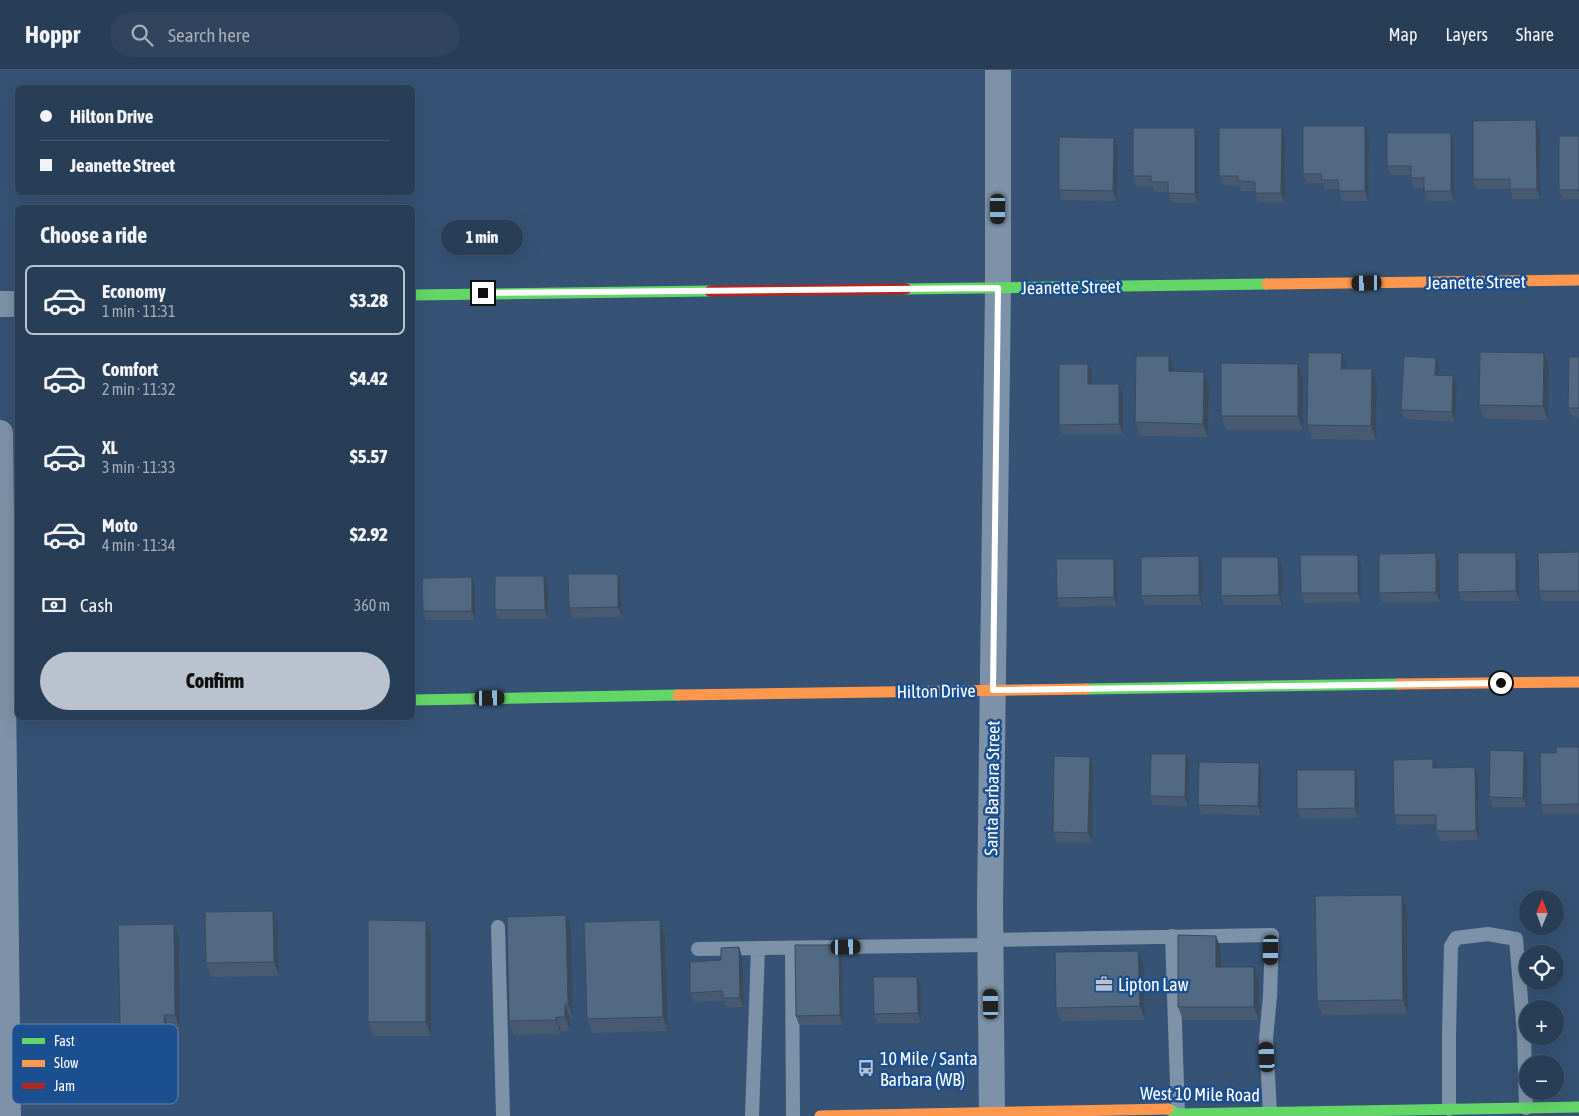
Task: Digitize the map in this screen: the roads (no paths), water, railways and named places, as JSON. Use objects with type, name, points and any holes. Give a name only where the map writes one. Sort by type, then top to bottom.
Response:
[{"type":"street","name":"Santa Barbara Street","points":[[992,1114],[990,942],[998,288],[998,70]]},
{"type":"street","name":"Jeanette Street","points":[[415,295],[1579,280]]},
{"type":"street","points":[[0,304],[15,304]]},
{"type":"street","points":[[0,433],[7,707],[8,1116]]},
{"type":"street","name":"Hilton Drive","points":[[415,700],[1579,682]]},
{"type":"street","name":"West 10 Mile Road","points":[[820,1116],[1169,1109],[1178,1114],[1329,1114],[1449,1109],[1579,1107]]},
{"type":"lane","points":[[498,927],[503,1116]]},
{"type":"lane","points":[[1449,1109],[1451,946],[1456,938],[1488,934],[1516,939],[1524,1035],[1526,1108]]},
{"type":"lane","points":[[698,949],[1272,935],[1270,996],[1266,1039],[1270,1113]]},
{"type":"lane","points":[[1172,936],[1178,1114]]},
{"type":"lane","points":[[752,1116],[758,948]]},
{"type":"lane","points":[[792,948],[793,1116]]},
{"type":"place","name":"Lipton Law","points":[[1104,984]]},
{"type":"place","name":"10 Mile / Santa Barbara (WB)","points":[[866,1068]]}]
